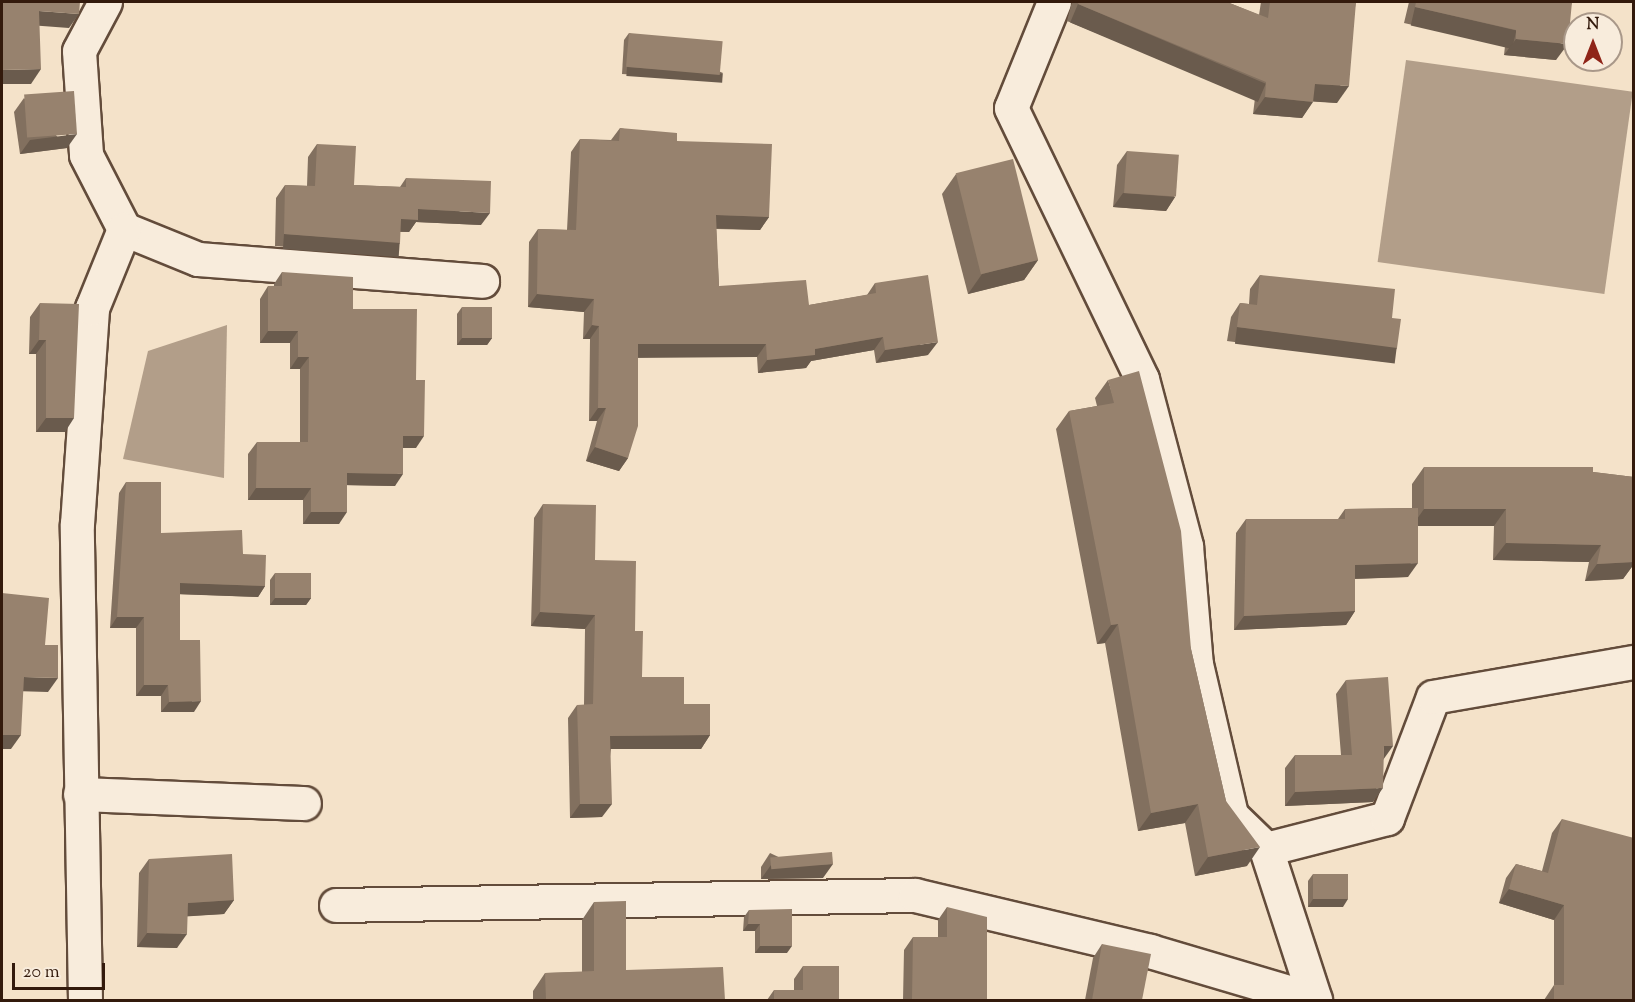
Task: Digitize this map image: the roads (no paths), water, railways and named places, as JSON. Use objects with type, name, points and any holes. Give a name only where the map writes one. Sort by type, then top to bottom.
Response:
[{"type":"street","points":[[105,2],[80,51],[86,155],[124,228],[198,259],[482,281]]},
{"type":"street","points":[[1054,2],[1011,108],[1142,379],[1186,546],[1196,664],[1232,815],[1266,849],[1315,1000]]},
{"type":"street","points":[[85,1000],[77,524],[92,308],[124,228]]},
{"type":"street","points":[[1266,849],[1387,818],[1433,697],[1634,662]]},
{"type":"street","points":[[80,794],[304,803]]},
{"type":"street","points":[[336,905],[915,895],[1150,951],[1315,1000]]}]
